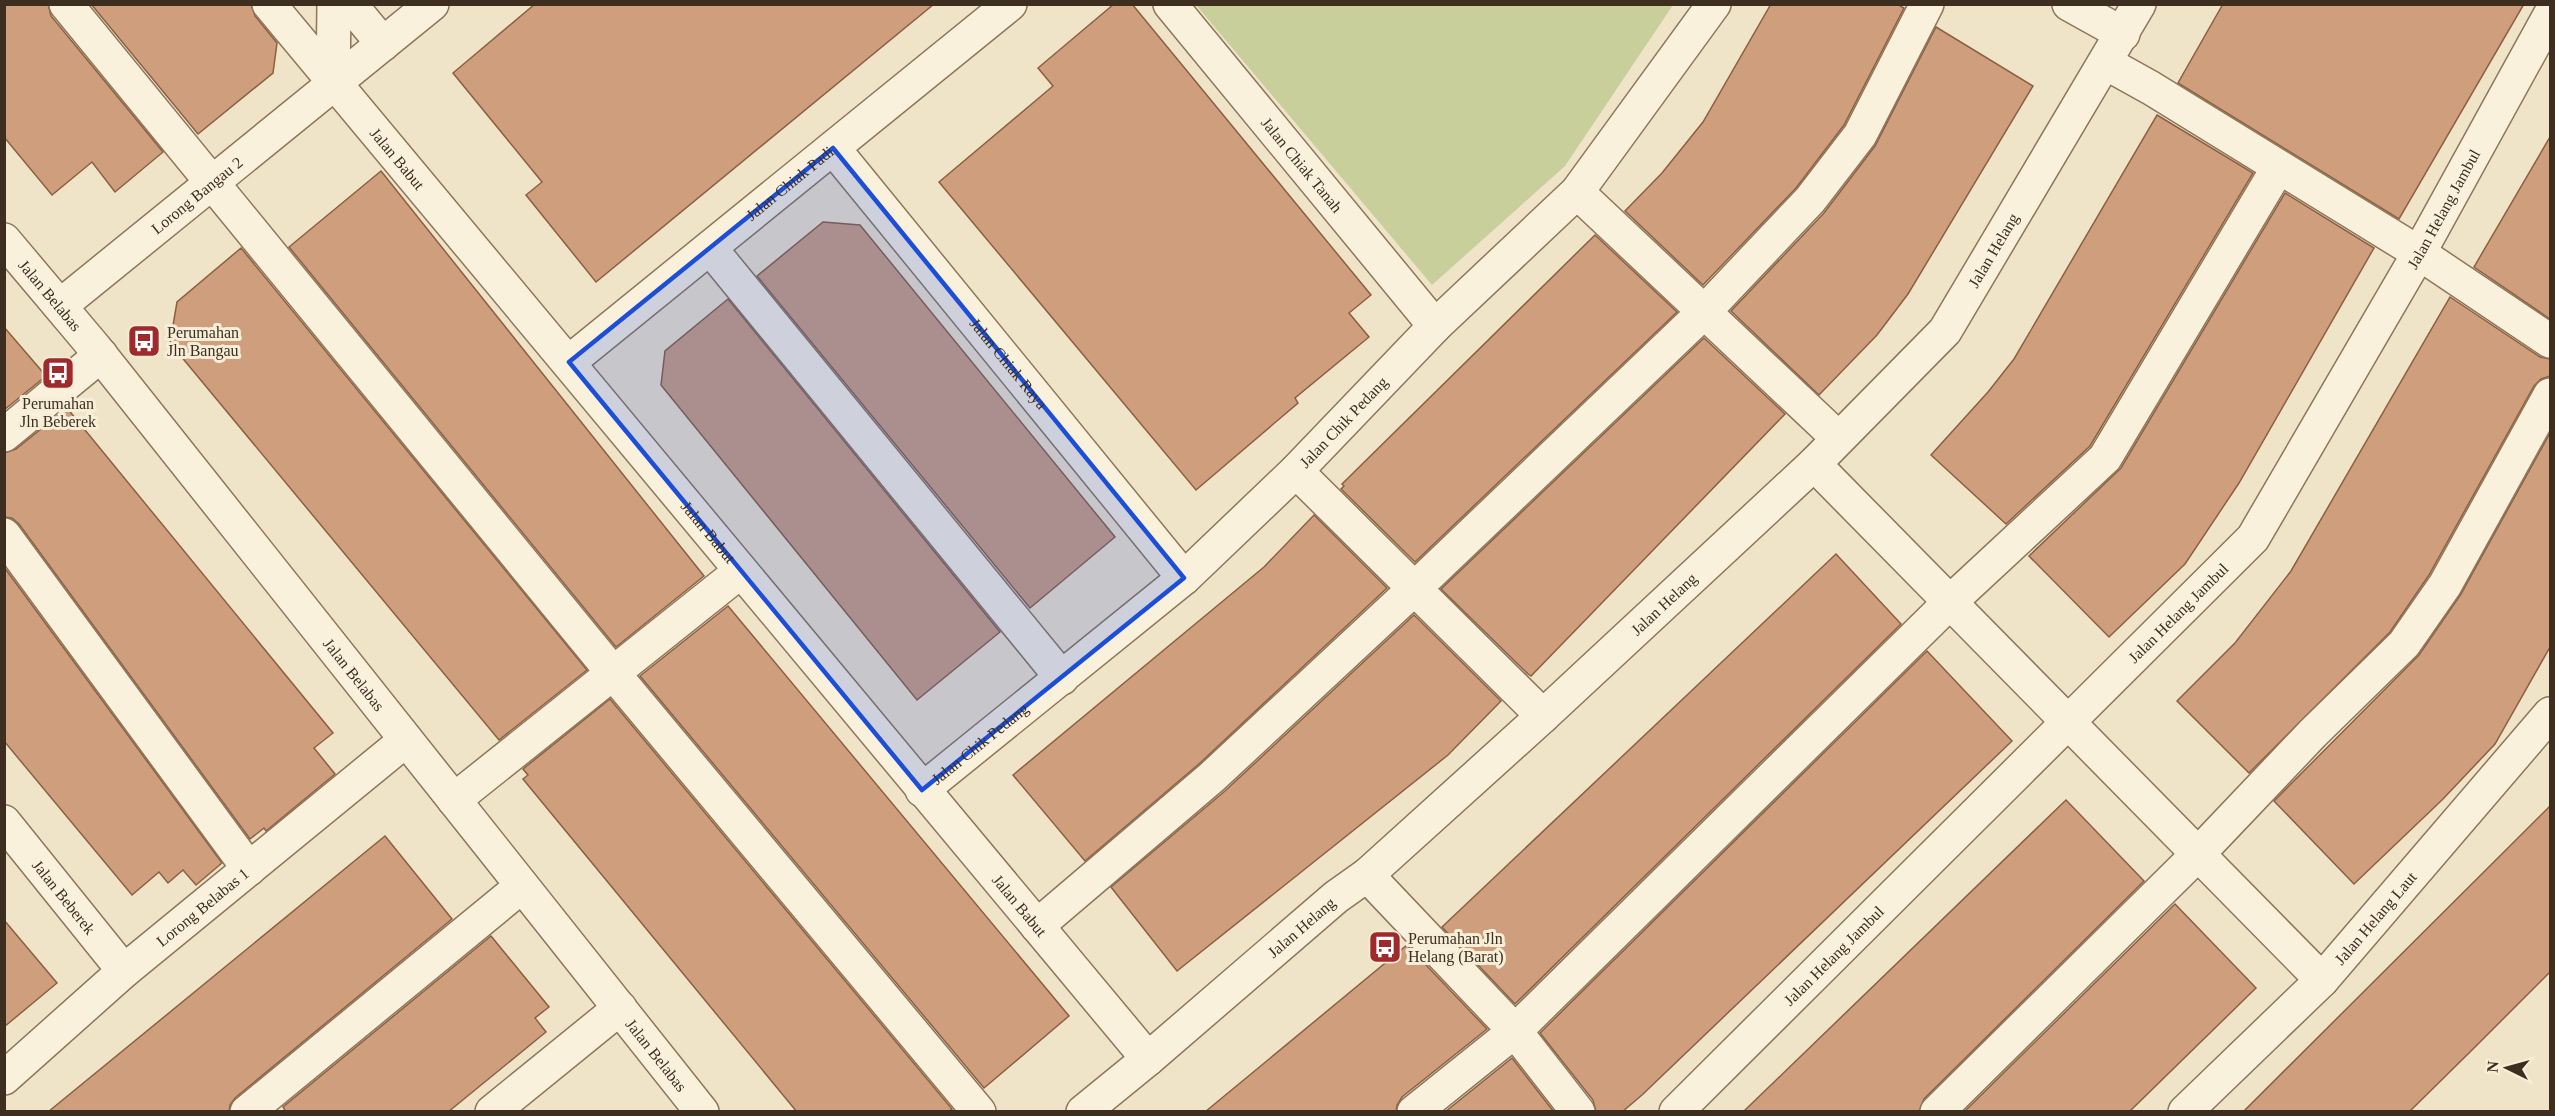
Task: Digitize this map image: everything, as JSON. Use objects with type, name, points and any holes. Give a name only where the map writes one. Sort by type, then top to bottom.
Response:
[{"type":"street","points":[[66,4],[210,183],[613,673],[979,1112]]},
{"type":"street","name":"Jalan Babut","points":[[269,4],[333,84],[569,362],[922,790],[1148,1059]]},
{"type":"street","points":[[333,84],[334,4]]},
{"type":"street","points":[[350,4],[383,44]]},
{"type":"street","name":"Lorong Bangau 2","points":[[60,306],[432,4]]},
{"type":"street","name":"Jalan Chiak Padi","points":[[569,362],[1010,4]]},
{"type":"street","name":"Jalan Chiak Tanah","points":[[1170,4],[1435,326]]},
{"type":"street","name":"Jalan Chik Pedang","points":[[922,790],[1184,578],[1296,471],[1435,326],[1576,192],[1714,4]]},
{"type":"street","points":[[1037,926],[1212,777],[1414,589],[1704,312],[1810,200],[1860,135],[1927,4]]},
{"type":"street","points":[[2069,4],[2123,34]]},
{"type":"street","name":"Jalan Helang","points":[[1083,1112],[1336,897],[1367,875],[1543,716],[1814,464],[1945,331],[2139,4]]},
{"type":"street","name":"Jalan Helang Jambul","points":[[1676,1112],[2253,538],[2419,253],[2550,15]]},
{"type":"street","points":[[2106,63],[2151,88],[2419,253],[2550,341]]},
{"type":"street","name":"Jalan Chiak Raya","points":[[833,148],[1184,578]]},
{"type":"street","points":[[1414,1112],[1515,1030],[1950,602],[2105,458],[2278,168]]},
{"type":"street","points":[[1576,192],[1838,438]]},
{"type":"street","name":"Jalan Belabas","points":[[4,240],[101,356],[702,1112]]},
{"type":"street","points":[[710,248],[1062,678]]},
{"type":"street","points":[[4,435],[101,356]]},
{"type":"street","points":[[1937,1112],[2199,854],[2312,734],[2404,644],[2445,585],[2550,395]]},
{"type":"street","points":[[1814,464],[2322,980]]},
{"type":"street","points":[[1296,471],[1543,716]]},
{"type":"street","points":[[4,535],[249,869]]},
{"type":"street","points":[[454,800],[741,571]]},
{"type":"street","name":"Jalan Helang Laut","points":[[2185,1112],[2322,980],[2550,714]]},
{"type":"street","name":"Lorong Belabas 1","points":[[4,1078],[124,971],[406,740]]},
{"type":"street","name":"Jalan Beberek","points":[[9,837],[124,971]]},
{"type":"street","points":[[1367,875],[1515,1030],[1578,1112]]},
{"type":"street","points":[[247,1112],[522,886]]},
{"type":"street","points":[[492,1112],[620,1008]]},
{"type":"highlighted area","points":[[833,148],[1184,578],[922,790],[569,362]]},
{"type":"green space","points":[[1196,5],[1673,5],[1565,166],[1432,285]]},
{"type":"building","points":[[4,4],[48,4],[51,16],[163,152],[115,192],[92,162],[52,195],[4,137]]},
{"type":"building","points":[[91,4],[251,4],[255,16],[277,43],[273,73],[198,134]]},
{"type":"building","points":[[535,4],[934,4],[596,282],[526,195],[542,182],[453,73]]},
{"type":"building","points":[[1114,4],[1132,4],[1371,295],[1349,313],[1369,337],[1295,398],[1298,403],[1196,490],[939,182],[1053,86],[1038,68]]},
{"type":"building","points":[[1771,4],[1897,4],[1904,8],[1844,125],[1796,188],[1703,285],[1625,211],[1662,173],[1703,122]]},
{"type":"building","points":[[2223,4],[2524,4],[2399,219],[2178,83]]},
{"type":"building","points":[[1936,27],[2033,86],[1908,294],[1877,335],[1819,395],[1731,311],[1824,213],[1875,146]]},
{"type":"building","points":[[2157,115],[2253,173],[2090,446],[2006,524],[1931,455],[1988,392],[2014,359]]},
{"type":"building","points":[[2550,137],[2550,319],[2474,267]]},
{"type":"building","points":[[381,171],[704,576],[616,647],[289,247]]},
{"type":"building","points":[[2285,193],[2374,248],[2239,483],[2185,564],[2109,637],[2029,556],[2121,468]]},
{"type":"building","points":[[823,222],[860,225],[1115,537],[1030,608],[757,276]]},
{"type":"building","points":[[1595,235],[1677,312],[1415,562],[1341,489],[1344,486],[1342,484]]},
{"type":"building","points":[[241,248],[587,670],[499,740],[170,343],[177,302]]},
{"type":"building","points":[[2450,297],[2540,357],[2550,359],[2550,376],[2541,379],[2534,386],[2429,575],[2390,632],[2249,773],[2177,701],[2235,643],[2291,571]]},
{"type":"building","points":[[728,299],[1000,632],[917,700],[661,385],[665,351]]},
{"type":"building","points":[[4,327],[46,376],[4,410]]},
{"type":"building","points":[[1704,338],[1785,414],[1531,676],[1441,589]]},
{"type":"building","points":[[67,408],[333,733],[314,748],[335,774],[266,831],[264,828],[250,839],[19,524],[12,518],[4,517],[4,453],[16,449]]},
{"type":"building","points":[[2550,433],[2550,647],[2495,744],[2443,799],[2354,884],[2274,801],[2419,655],[2461,594]]},
{"type":"building","points":[[1314,515],[1387,588],[1200,763],[1085,861],[1013,775],[1264,567]]},
{"type":"building","points":[[1836,554],[1901,624],[1515,1004],[1442,927]]},
{"type":"building","points":[[4,567],[222,863],[196,885],[183,870],[168,883],[159,872],[132,895],[4,741]]},
{"type":"building","points":[[728,606],[1069,1016],[984,1088],[640,676]]},
{"type":"building","points":[[1414,615],[1501,701],[1448,755],[1177,971],[1111,887],[1225,791]]},
{"type":"building","points":[[1927,651],[2012,741],[1642,1095],[1622,1112],[1596,1112],[1593,1100],[1540,1033]]},
{"type":"building","points":[[610,699],[952,1109],[948,1112],[797,1112],[523,779],[528,775],[523,769]]},
{"type":"building","points":[[2066,800],[2144,881],[1924,1099],[1919,1112],[1743,1112]]},
{"type":"building","points":[[2550,806],[2550,972],[2470,1052],[2409,1112],[2243,1112]]},
{"type":"building","points":[[385,836],[452,919],[235,1098],[230,1105],[229,1112],[48,1112]]},
{"type":"building","points":[[2175,904],[2256,988],[2129,1112],[1964,1112]]},
{"type":"building","points":[[4,920],[57,983],[4,1027]]},
{"type":"building","points":[[491,936],[549,1007],[535,1018],[546,1032],[448,1112],[286,1112],[283,1107]]},
{"type":"building","points":[[1407,945],[1487,1029],[1402,1097],[1396,1112],[1205,1112]]},
{"type":"building","points":[[1512,1058],[1554,1112],[1445,1112]]},
{"type":"place","name":"Perumahan Jln Bangau","points":[[144,341]]},
{"type":"place","name":"Perumahan Jln Beberek","points":[[58,373]]},
{"type":"place","name":"Perumahan Jln Helang (Barat)","points":[[1385,947]]}]
